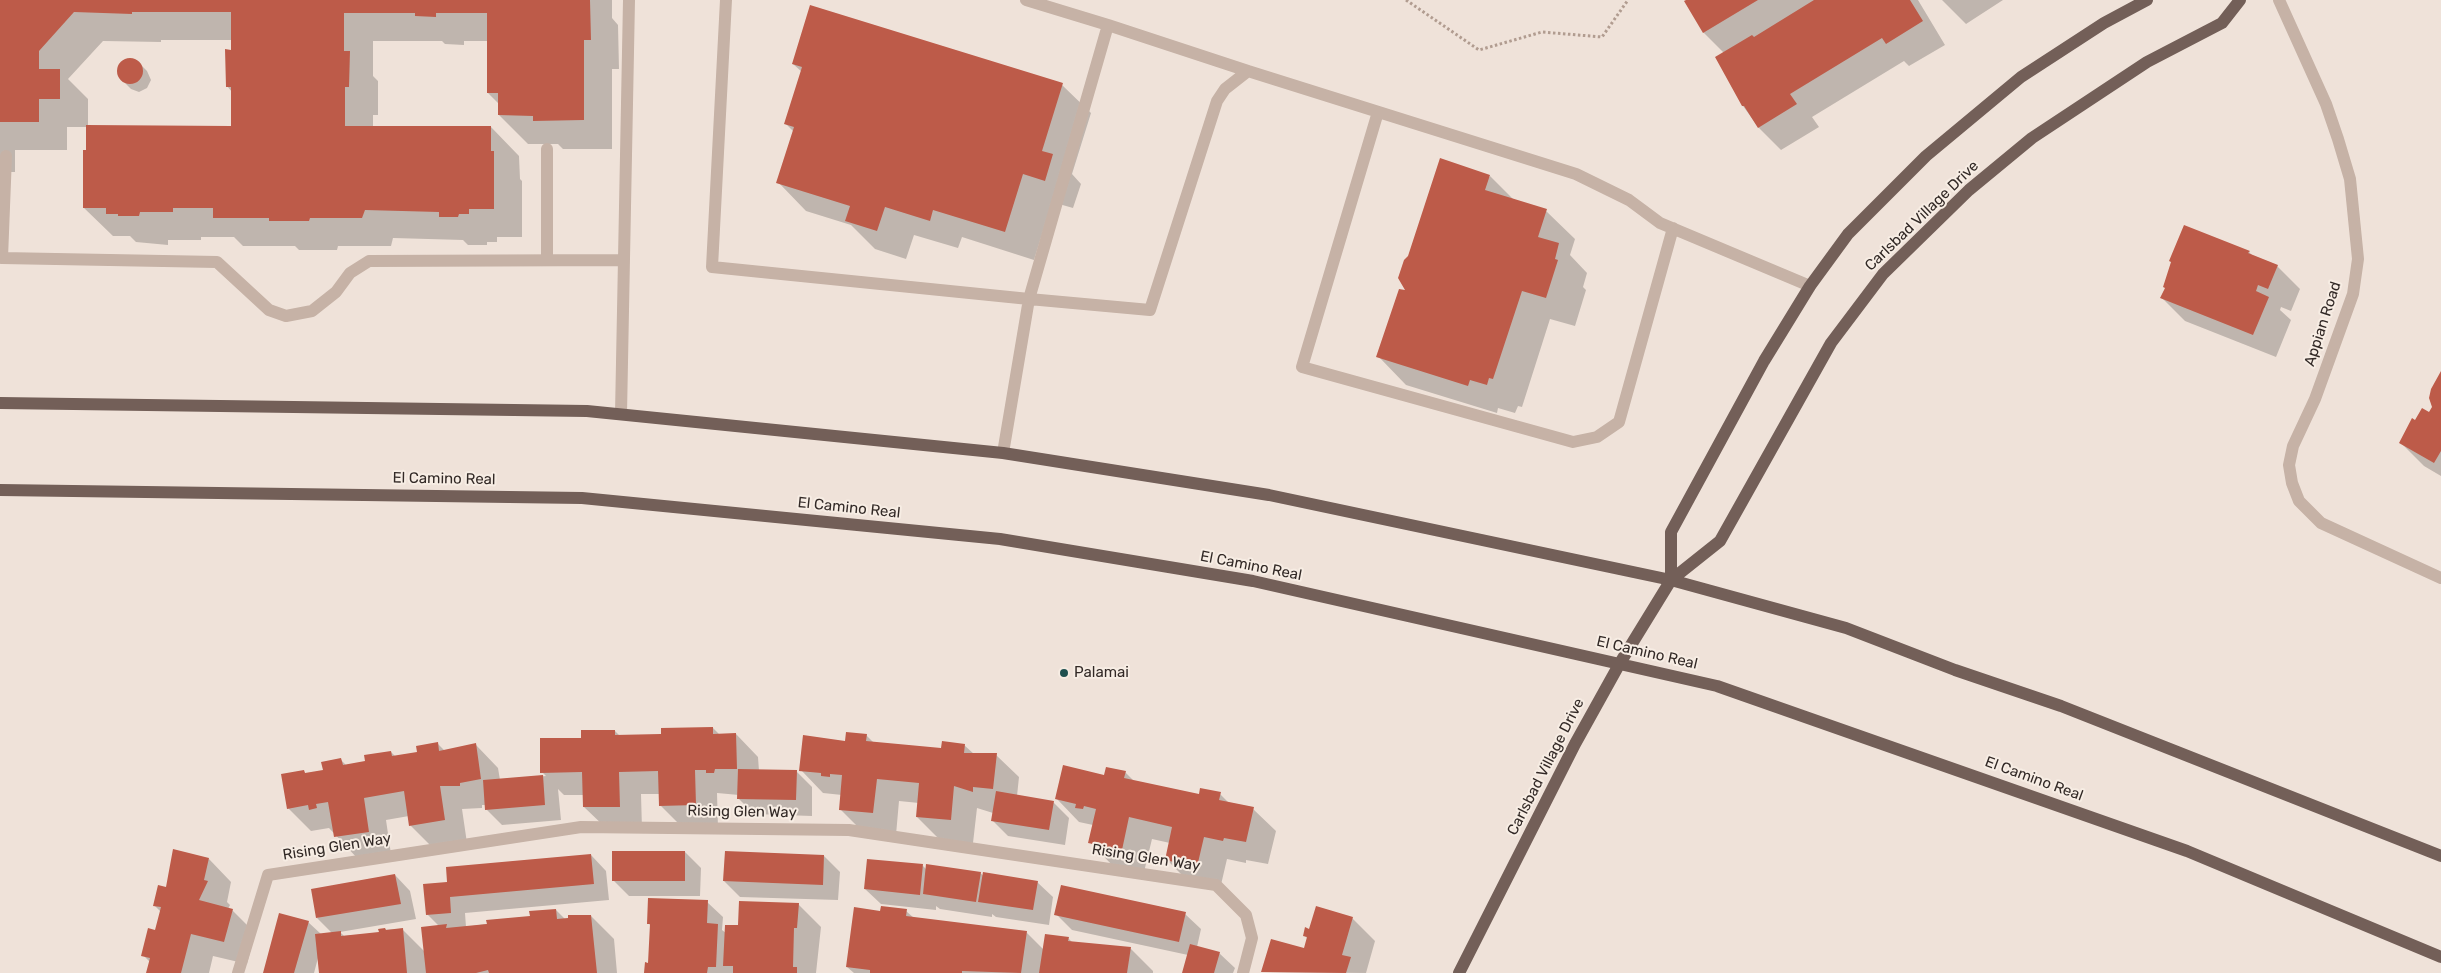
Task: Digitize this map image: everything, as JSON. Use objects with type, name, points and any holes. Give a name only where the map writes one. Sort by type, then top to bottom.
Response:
[{"type":"main road","points":[[1671,580],[1671,532],[1764,361],[1810,286],[1848,234],[1926,156],[2021,77],[2104,23],[2147,0]]},
{"type":"main road","name":"Carlsbad Village Drive","points":[[1459,973],[1575,744],[1620,663],[1671,580],[1720,541],[1831,344],[1883,274],[1969,190],[2032,138],[2147,62],[2222,22],[2240,0]]},
{"type":"main road","points":[[0,403],[411,407],[587,411],[1003,453],[1269,495],[1671,580],[1846,628],[1955,670],[2061,706],[2441,856]]},
{"type":"main road","name":"El Camino Real","points":[[0,490],[582,498],[1000,540],[1252,581],[1716,686],[2178,847],[2441,957]]},
{"type":"street","points":[[621,414],[630,0]]},
{"type":"street","points":[[726,0],[712,268],[1150,310],[1217,101],[1224,89],[1248,71]]},
{"type":"street","points":[[1026,0],[1576,174],[1629,200],[1660,223],[1810,286]]},
{"type":"street","name":"Appian Road","points":[[2279,0],[2326,104],[2338,139],[2350,179],[2358,259],[2350,304],[2314,399],[2293,446],[2289,465],[2292,483],[2299,501],[2321,523],[2441,578]]},
{"type":"street","points":[[1003,453],[1029,299],[1108,25]]},
{"type":"street","points":[[1378,112],[1302,366],[1573,442],[1597,437],[1619,422],[1673,228]]},
{"type":"street","points":[[547,149],[547,260]]},
{"type":"street","points":[[6,156],[2,258],[217,262],[240,286],[269,310],[286,316],[312,311],[336,292],[350,273],[369,261],[624,260]]},
{"type":"street","name":"Rising Glen Way","points":[[238,973],[268,874],[581,827],[849,830],[1216,885],[1246,915],[1252,938],[1243,973]]},
{"type":"path","points":[[1406,0],[1478,50],[1542,32],[1602,37],[1628,0]]},
{"type":"building","points":[[0,0],[590,0],[591,40],[584,40],[584,120],[533,121],[533,116],[498,115],[498,93],[487,93],[487,13],[436,13],[436,17],[415,16],[415,13],[344,13],[344,51],[350,51],[349,87],[345,87],[345,126],[491,126],[491,151],[494,151],[494,209],[469,209],[469,214],[459,214],[458,217],[439,217],[439,212],[365,210],[362,218],[310,218],[309,221],[269,221],[269,218],[213,218],[213,208],[173,208],[173,212],[140,212],[139,216],[106,214],[106,208],[83,208],[83,150],[86,150],[86,125],[231,126],[231,87],[226,87],[225,49],[231,50],[231,12],[132,12],[132,14],[74,12],[39,51],[39,69],[60,69],[60,99],[39,99],[39,122],[0,122]]},
{"type":"building","points":[[1758,0],[1703,33],[1684,1]]},
{"type":"building","points":[[1814,0],[1910,0],[1923,21],[1886,44],[1882,38],[1790,94],[1797,104],[1758,128],[1744,106],[1742,106],[1715,57],[1752,35],[1754,37]]},
{"type":"building","points":[[810,5],[1063,83],[1042,151],[1053,154],[1045,181],[1023,174],[1005,232],[933,210],[930,221],[885,207],[877,231],[845,221],[850,206],[776,183],[794,127],[784,124],[802,67],[792,64]]},
{"type":"building","points":[[130,58],[139,62],[143,71],[139,80],[130,84],[121,80],[117,71],[121,62]]},
{"type":"building","points":[[1440,158],[1490,175],[1485,190],[1547,209],[1538,237],[1559,243],[1555,259],[1558,260],[1546,298],[1522,291],[1493,379],[1489,378],[1487,385],[1470,380],[1468,386],[1376,357],[1399,289],[1405,290],[1398,278],[1404,260],[1408,256]]},
{"type":"building","points":[[2184,225],[2250,251],[2248,253],[2278,265],[2268,289],[2258,285],[2256,291],[2269,297],[2253,335],[2160,298],[2165,288],[2163,287],[2171,262],[2169,261]]},
{"type":"building","points":[[2441,371],[2441,451],[2434,463],[2399,443],[2412,418],[2415,420],[2422,408],[2429,412],[2432,407],[2429,398],[2431,389]]},
{"type":"building","points":[[713,727],[713,734],[736,733],[737,769],[715,769],[714,773],[706,773],[706,770],[695,770],[696,805],[659,806],[658,771],[619,772],[620,807],[583,807],[582,772],[540,773],[540,738],[581,738],[581,730],[615,730],[615,735],[661,734],[661,728]]},
{"type":"building","points":[[846,732],[867,734],[866,741],[941,748],[942,741],[965,744],[964,753],[997,753],[993,789],[973,787],[973,792],[954,786],[951,820],[916,817],[919,783],[877,779],[873,813],[839,810],[842,775],[830,774],[830,777],[821,776],[821,773],[799,771],[803,735],[845,741]]},
{"type":"building","points":[[438,742],[439,751],[476,743],[481,779],[460,783],[460,786],[440,786],[445,820],[409,826],[404,791],[364,798],[369,832],[334,837],[328,802],[316,804],[317,808],[309,810],[308,805],[287,809],[281,774],[304,770],[305,773],[323,770],[321,762],[341,758],[343,765],[365,761],[364,755],[391,751],[392,756],[417,752],[416,746]]},
{"type":"building","points":[[1063,765],[1104,775],[1106,767],[1126,771],[1124,778],[1199,794],[1200,788],[1221,792],[1219,800],[1254,807],[1246,842],[1224,838],[1223,841],[1204,837],[1197,867],[1165,860],[1172,827],[1129,817],[1122,850],[1088,843],[1096,809],[1084,806],[1083,809],[1075,808],[1076,804],[1055,799]]},
{"type":"building","points":[[738,769],[797,770],[796,800],[737,799]]},
{"type":"building","points":[[543,775],[545,805],[485,810],[483,780]]},
{"type":"building","points":[[996,791],[1054,801],[1049,830],[991,821]]},
{"type":"building","points":[[173,849],[209,858],[204,880],[208,881],[199,900],[233,909],[224,942],[191,934],[181,973],[146,973],[150,958],[141,956],[148,928],[155,930],[161,907],[153,906],[158,885],[166,887]]},
{"type":"building","points":[[612,851],[685,851],[685,881],[612,881]]},
{"type":"building","points":[[725,851],[824,855],[823,885],[723,881]]},
{"type":"building","points":[[591,854],[594,884],[450,897],[451,913],[426,915],[423,884],[447,882],[446,867]]},
{"type":"building","points":[[867,859],[923,864],[920,895],[864,889]]},
{"type":"building","points":[[926,864],[981,872],[976,902],[923,894]]},
{"type":"building","points":[[983,872],[1038,881],[1033,910],[978,902]]},
{"type":"building","points":[[395,874],[401,904],[316,918],[311,889]]},
{"type":"building","points":[[1061,885],[1186,912],[1179,942],[1054,915]]},
{"type":"building","points":[[648,898],[708,900],[707,923],[718,924],[716,967],[708,967],[707,973],[644,973],[645,962],[648,963],[650,924],[647,924]]},
{"type":"building","points":[[739,901],[799,903],[797,928],[794,928],[793,967],[797,967],[797,973],[733,973],[733,966],[723,966],[725,925],[738,925]]},
{"type":"building","points":[[881,906],[907,909],[906,916],[1027,931],[1021,973],[962,971],[962,973],[870,973],[870,970],[846,967],[854,907],[880,911]]},
{"type":"building","points":[[1316,906],[1353,917],[1342,955],[1351,957],[1346,973],[1261,972],[1271,939],[1304,948],[1307,937],[1303,936],[1305,927],[1309,929]]},
{"type":"building","points":[[556,909],[557,919],[568,918],[568,915],[591,915],[597,973],[489,973],[488,970],[476,973],[426,973],[421,927],[447,924],[446,928],[487,924],[486,920],[530,916],[529,911]]},
{"type":"building","points":[[279,913],[309,921],[294,973],[263,973]]},
{"type":"building","points":[[385,928],[386,930],[403,928],[407,973],[319,973],[315,934],[341,931],[341,936],[379,932],[378,929]]},
{"type":"building","points":[[1045,934],[1069,937],[1068,941],[1131,947],[1127,973],[1039,973]]},
{"type":"building","points":[[1190,944],[1220,952],[1214,973],[1182,973]]},
{"type":"place","name":"Palamai","points":[[1064,673]]}]
